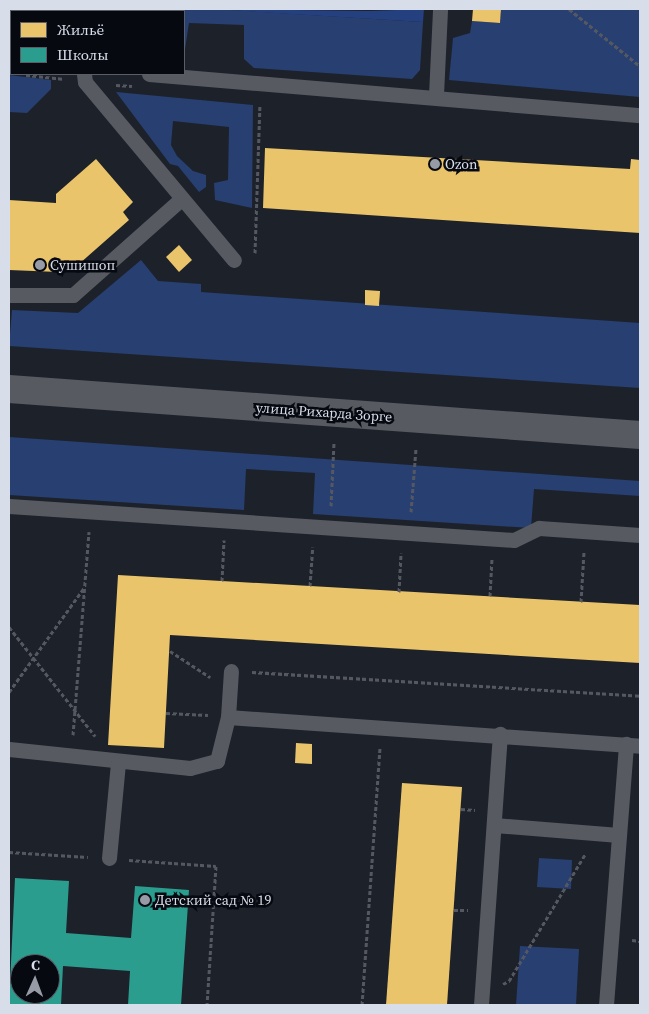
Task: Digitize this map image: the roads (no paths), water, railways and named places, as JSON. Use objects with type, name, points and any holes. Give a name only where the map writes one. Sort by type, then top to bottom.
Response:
[{"type":"street","name":"улица Рихарда Зорге","points":[[9,389],[640,435]]},
{"type":"lane","points":[[436,95],[440,9]]},
{"type":"lane","points":[[84,75],[85,82],[234,260]]},
{"type":"lane","points":[[163,75],[436,95],[640,115]]},
{"type":"lane","points":[[9,295],[73,295],[181,199]]},
{"type":"lane","points":[[9,506],[514,540],[539,528],[640,535]]},
{"type":"lane","points":[[9,749],[118,762],[190,768],[217,761],[228,717],[231,671]]},
{"type":"lane","points":[[228,717],[500,734],[633,745],[619,835],[606,1005]]},
{"type":"lane","points":[[481,1000],[500,734]]},
{"type":"lane","points":[[109,858],[118,762]]},
{"type":"lane","points":[[494,825],[619,835]]},
{"type":"place","name":"Ozon","points":[[435,164]]},
{"type":"place","name":"Сушишоп","points":[[40,265]]},
{"type":"place","name":"Детский сад № 19","points":[[145,900]]}]
